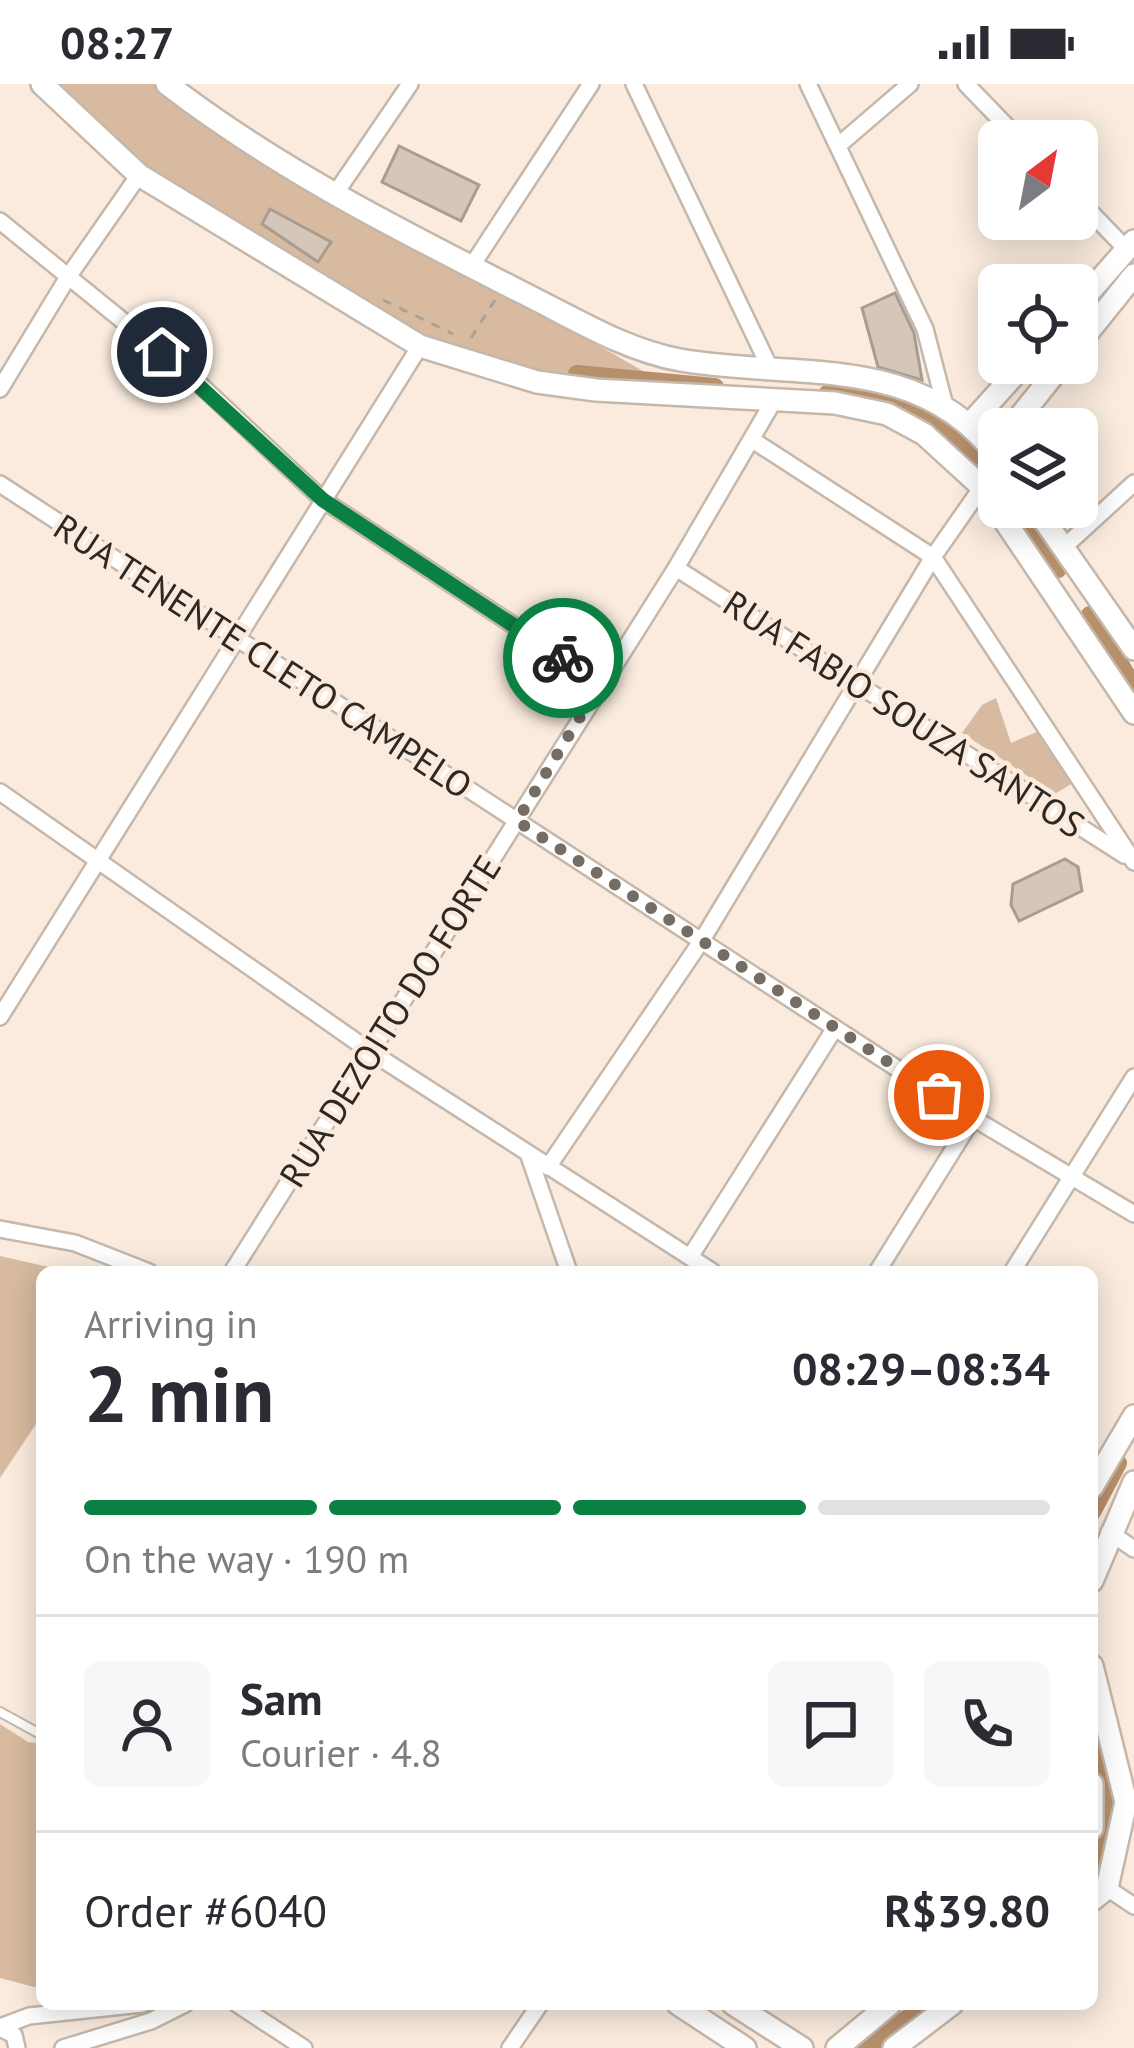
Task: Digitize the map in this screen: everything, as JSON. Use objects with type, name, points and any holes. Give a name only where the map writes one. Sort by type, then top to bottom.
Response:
[{"type":"main road","points":[[42,84],[139,176],[420,346],[537,382],[835,403],[887,414],[925,434],[978,483]]},
{"type":"main road","points":[[167,84],[249,144],[335,194],[471,267],[656,354],[709,364],[867,376],[945,406],[978,432]]},
{"type":"main road","points":[[1098,282],[1131,245]]},
{"type":"main road","points":[[1098,319],[1134,274]]},
{"type":"main road","points":[[970,424],[1006,384]]},
{"type":"main road","points":[[1027,408],[1046,384]]},
{"type":"main road","points":[[1010,528],[1134,713]]},
{"type":"main road","points":[[1050,528],[1134,649]]},
{"type":"main road","points":[[1056,597],[1087,580]]},
{"type":"main road","points":[[1098,1477],[1134,1415]]},
{"type":"main road","points":[[1098,1563],[1134,1482]]},
{"type":"main road","points":[[1098,1690],[1126,1802],[1100,1894]]},
{"type":"main road","points":[[687,2010],[745,2048]]},
{"type":"main road","points":[[742,2010],[802,2048]]},
{"type":"main road","points":[[837,2048],[883,2010]]},
{"type":"main road","points":[[894,2048],[944,2010]]},
{"type":"street","points":[[335,194],[410,84]]},
{"type":"street","points":[[471,267],[591,84]]},
{"type":"street","points":[[634,84],[770,366]]},
{"type":"street","points":[[808,84],[925,329],[945,406]]},
{"type":"street","points":[[840,144],[910,84]]},
{"type":"street","points":[[966,84],[1001,120]]},
{"type":"street","points":[[0,389],[68,277],[139,176]]},
{"type":"street","points":[[1098,216],[1131,245]]},
{"type":"street","points":[[0,221],[194,378],[323,500],[601,682]]},
{"type":"street","points":[[0,1017],[420,346]]},
{"type":"street","name":"RUA DEZOITO DO FORTE","points":[[236,1266],[676,568],[754,441],[772,401]]},
{"type":"street","points":[[754,441],[933,557],[1133,861]]},
{"type":"street","points":[[1064,547],[1134,483]]},
{"type":"street","name":"RUA TENENTE CLETO CAMPELO","points":[[0,484],[973,1118],[1134,1214]]},
{"type":"street","points":[[548,1167],[702,940],[933,557],[978,493]]},
{"type":"street","name":"RUA FABIO SOUZA SANTOS","points":[[676,568],[1133,861]]},
{"type":"street","points":[[1052,812],[1086,791]]},
{"type":"street","points":[[0,792],[371,1052],[704,1266]]},
{"type":"street","points":[[690,1257],[835,1028]]},
{"type":"street","points":[[1016,1266],[1134,1077]]},
{"type":"street","points":[[881,1266],[973,1118]]},
{"type":"street","points":[[529,1155],[567,1266]]},
{"type":"street","points":[[0,1229],[75,1243],[134,1266]]},
{"type":"street","points":[[1108,1532],[1134,1549]]},
{"type":"street","points":[[1100,1894],[1134,1906]]},
{"type":"street","points":[[0,2027],[29,2016],[86,2010]]},
{"type":"street","points":[[63,2048],[173,2010]]},
{"type":"street","points":[[246,2010],[304,2048]]},
{"type":"street","points":[[510,2048],[536,2010]]},
{"type":"street","points":[[0,2027],[14,2035],[17,2048]]},
{"type":"lane","points":[[0,1712],[36,1732]]},
{"type":"path","points":[[372,317],[384,298],[468,342],[506,284]]},
{"type":"shaded area","points":[[57,84],[154,84],[182,106],[650,375],[577,369],[575,378],[484,362],[422,337],[140,165]]},
{"type":"shaded area","points":[[996,698],[1011,743],[1039,731],[1071,784],[1055,794],[962,733],[982,705]]},
{"type":"shaded area","points":[[0,1256],[44,1266],[36,1266],[36,1424],[0,1478]]},
{"type":"shaded area","points":[[0,1724],[36,1743],[36,1987],[0,1978]]},
{"type":"building","points":[[399,146],[479,185],[461,221],[382,182]]},
{"type":"building","points":[[270,209],[331,242],[318,262],[262,224]]},
{"type":"building","points":[[895,293],[914,333],[922,380],[878,367],[862,308]]},
{"type":"building","points":[[1065,859],[1078,867],[1082,891],[1019,921],[1011,905],[1013,884]]},
{"type":"waterway","points":[[577,374],[715,387]]},
{"type":"waterway","points":[[827,394],[905,406],[945,426],[978,458]]},
{"type":"waterway","points":[[1030,528],[1058,569]]},
{"type":"waterway","points":[[1090,615],[1134,687]]},
{"type":"waterway","points":[[1098,1501],[1118,1463]]},
{"type":"waterway","points":[[1098,1759],[1108,1810],[1106,1843],[1098,1866]]},
{"type":"waterway","points":[[867,2048],[919,2010]]},
{"type":"way so far","points":[[563,658],[601,682],[517,821],[939,1095]]},
{"type":"route","points":[[162,352],[323,500],[563,658]]}]
